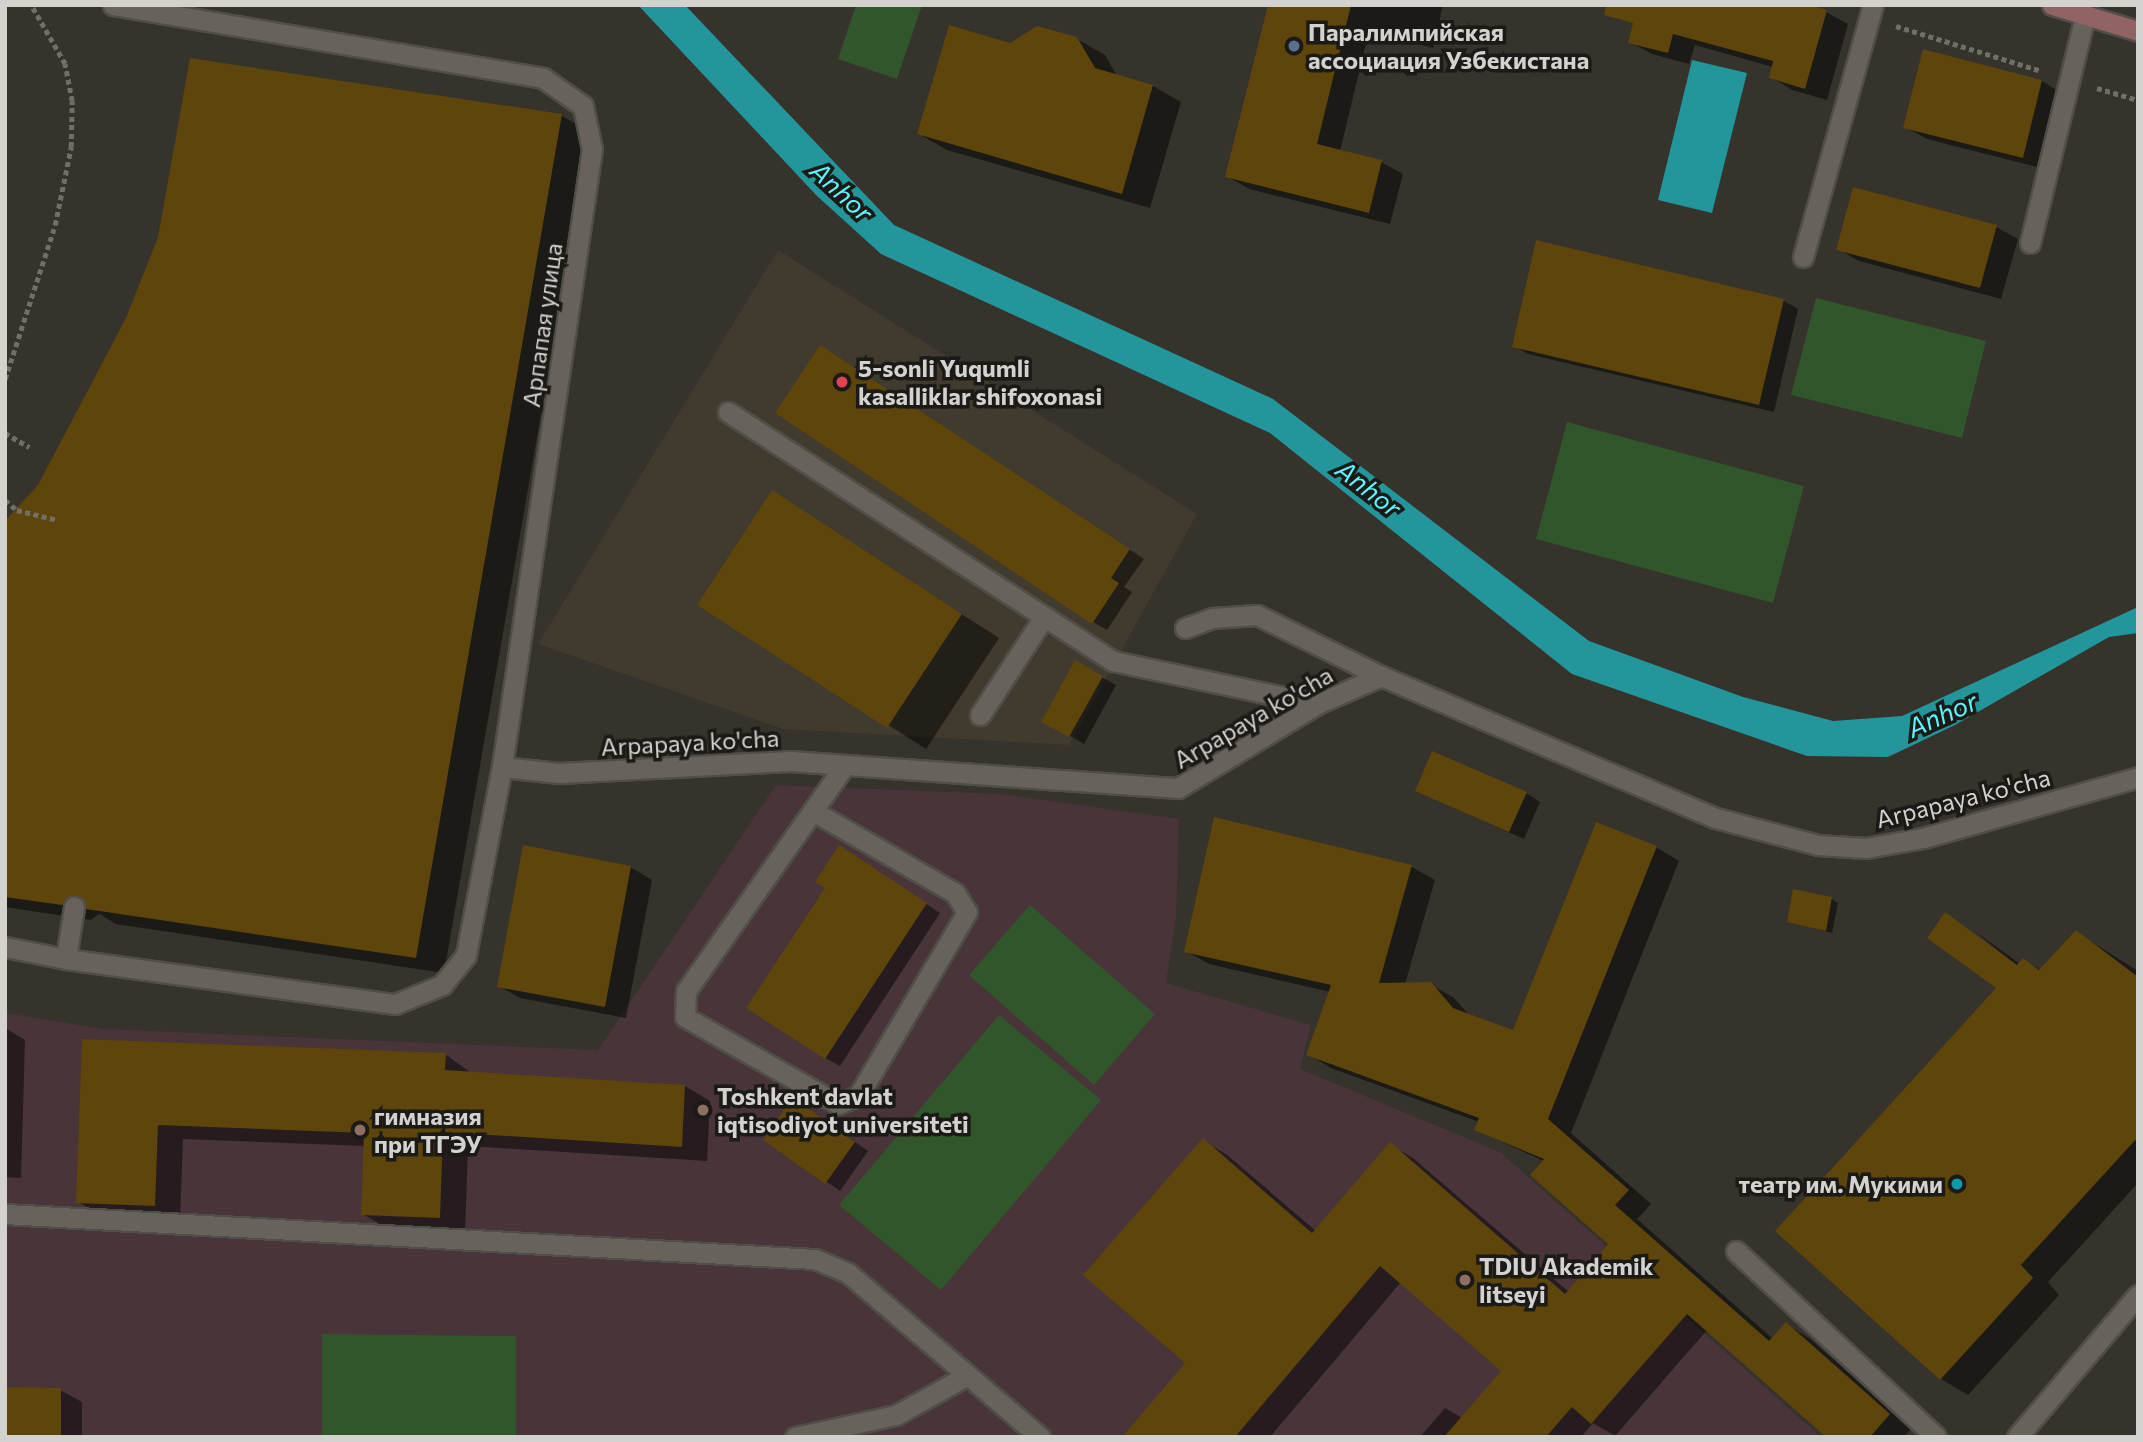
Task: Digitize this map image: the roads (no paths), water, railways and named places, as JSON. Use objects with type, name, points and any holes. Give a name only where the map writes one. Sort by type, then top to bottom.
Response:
[{"type":"main road","points":[[2052,5],[2138,31]]},
{"type":"street","name":"Арпапая улица","points":[[5,947],[66,959],[395,1004],[442,985],[466,955],[502,767],[592,149],[583,106],[543,78],[320,43],[113,5]]},
{"type":"street","points":[[1803,257],[1872,11]]},
{"type":"street","points":[[2030,243],[2085,15]]},
{"type":"street","points":[[728,412],[1113,661],[1317,704]]},
{"type":"street","points":[[1185,628],[1212,618],[1257,614],[1381,676]]},
{"type":"street","points":[[980,715],[1044,617]]},
{"type":"street","name":"Arpapaya ko'cha","points":[[502,767],[559,773],[790,761],[1178,788],[1317,704],[1381,676],[1716,818],[1818,845],[1866,848],[1923,838],[2138,777]]},
{"type":"street","points":[[813,811],[955,893],[967,912],[858,1096],[838,1104],[685,1017],[686,991],[845,765]]},
{"type":"street","points":[[66,959],[74,907]]},
{"type":"street","points":[[5,1214],[815,1259],[848,1273],[1040,1437]]},
{"type":"street","points":[[1736,1251],[1936,1437]]},
{"type":"street","points":[[2017,1437],[2138,1295]]},
{"type":"street","points":[[795,1437],[896,1415],[968,1375]]},
{"type":"water","name":"Anhor","points":[[638,5],[685,5],[894,225],[1273,399],[1589,641],[1743,697],[1833,721],[1902,716],[2138,607],[2138,633],[2109,637],[1955,725],[1888,757],[1807,756],[1572,674],[1270,433],[881,254],[816,195]]},
{"type":"water","points":[[1692,60],[1747,73],[1712,213],[1658,200]]},
{"type":"place","name":"Паралимпийская ассоциация Узбекистана","points":[[1294,46]]},
{"type":"place","name":"5-sonli Yuqumli kasalliklar shifoxonasi","points":[[842,382]]},
{"type":"place","name":"Toshkent davlat iqtisodiyot universiteti","points":[[703,1110]]},
{"type":"place","name":"гимназия при ТГЭУ","points":[[360,1130]]},
{"type":"place","name":"театр им. Мукими","points":[[1957,1184]]},
{"type":"place","name":"TDIU Akademik litseyi","points":[[1465,1280]]}]
